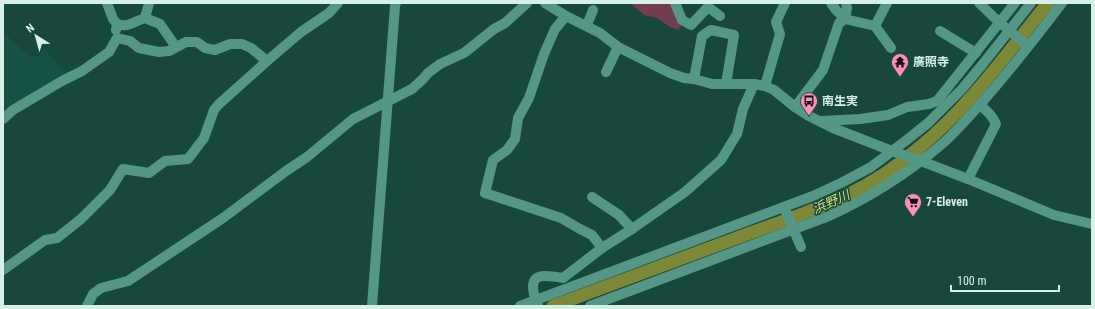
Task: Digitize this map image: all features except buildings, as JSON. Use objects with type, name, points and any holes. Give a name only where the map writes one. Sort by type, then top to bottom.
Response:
[{"type":"street","points":[[107,3],[113,18],[118,24],[123,26],[145,18],[160,24],[176,47]]},
{"type":"street","points":[[145,18],[149,3]]},
{"type":"street","points":[[3,270],[45,240],[57,238],[81,219],[110,190],[123,169],[149,172],[165,161],[188,159],[204,138],[214,110],[218,105],[266,61],[301,32],[329,13],[338,3]]},
{"type":"street","points":[[372,306],[396,3]]},
{"type":"street","points":[[86,306],[93,294],[101,288],[128,281],[135,277],[223,218],[307,157],[353,119],[412,89],[428,72],[440,64],[464,53],[494,29],[505,23],[527,3]]},
{"type":"street","points":[[545,3],[566,16],[600,33],[618,47],[670,73],[684,78],[712,84],[754,84],[766,86],[774,90],[794,107],[819,122],[892,151],[921,160],[1054,215],[1092,224]]},
{"type":"street","points":[[675,3],[682,20],[691,25],[708,8],[720,16]]},
{"type":"street","points":[[766,86],[780,34],[776,22],[785,3]]},
{"type":"street","points":[[830,3],[845,19],[875,26],[891,48]]},
{"type":"street","points":[[794,107],[823,70],[839,23],[845,19],[847,8],[846,3]]},
{"type":"street","points":[[875,26],[887,3]]},
{"type":"street","points":[[979,3],[1009,31],[1028,46]]},
{"type":"street","points":[[520,306],[537,303],[813,196],[871,167],[928,123],[976,53],[1015,3]]},
{"type":"street","points":[[819,122],[860,120],[888,115],[907,106],[941,104],[982,65],[1031,3]]},
{"type":"street","points":[[590,306],[829,216],[855,204],[899,177],[952,134],[1001,81],[1062,3]]},
{"type":"street","points":[[587,26],[593,10]]},
{"type":"street","points":[[566,16],[555,29],[544,54],[529,98],[518,118],[515,139],[507,150],[493,160],[485,193],[561,218],[592,235],[602,248]]},
{"type":"street","points":[[3,119],[14,110],[62,81],[82,72],[110,52],[117,38],[116,31],[118,24]]},
{"type":"street","points":[[694,79],[702,36],[711,30],[734,35],[726,84]]},
{"type":"street","points":[[940,31],[976,53]]},
{"type":"street","points":[[117,38],[130,41],[139,48],[159,52],[169,51],[186,42],[196,42],[205,48],[215,50],[230,44],[242,44],[251,48],[266,61]]},
{"type":"street","points":[[606,72],[618,47]]},
{"type":"street","points":[[537,303],[532,286],[537,277],[545,275],[562,278],[602,248],[685,192],[721,160],[737,134],[743,109],[754,84]]},
{"type":"street","points":[[968,179],[996,124],[990,113],[979,105]]},
{"type":"street","points":[[592,197],[619,215],[632,229]]},
{"type":"street","points":[[784,207],[800,247]]},
{"type":"shaded area","points":[[630,3],[672,3],[682,24],[678,30],[670,27],[657,18],[644,15]]},
{"type":"shaded area","points":[[3,32],[30,57],[39,56],[44,49],[66,74],[3,114]]},
{"type":"waterway","name":"浜野川","points":[[553,306],[805,213],[847,195],[876,180],[912,154],[955,115],[1048,3]]},
{"type":"place","name":"廣照寺","points":[[900,77]]},
{"type":"place","name":"南生実","points":[[809,116]]},
{"type":"place","name":"7-Eleven","points":[[913,217]]}]
